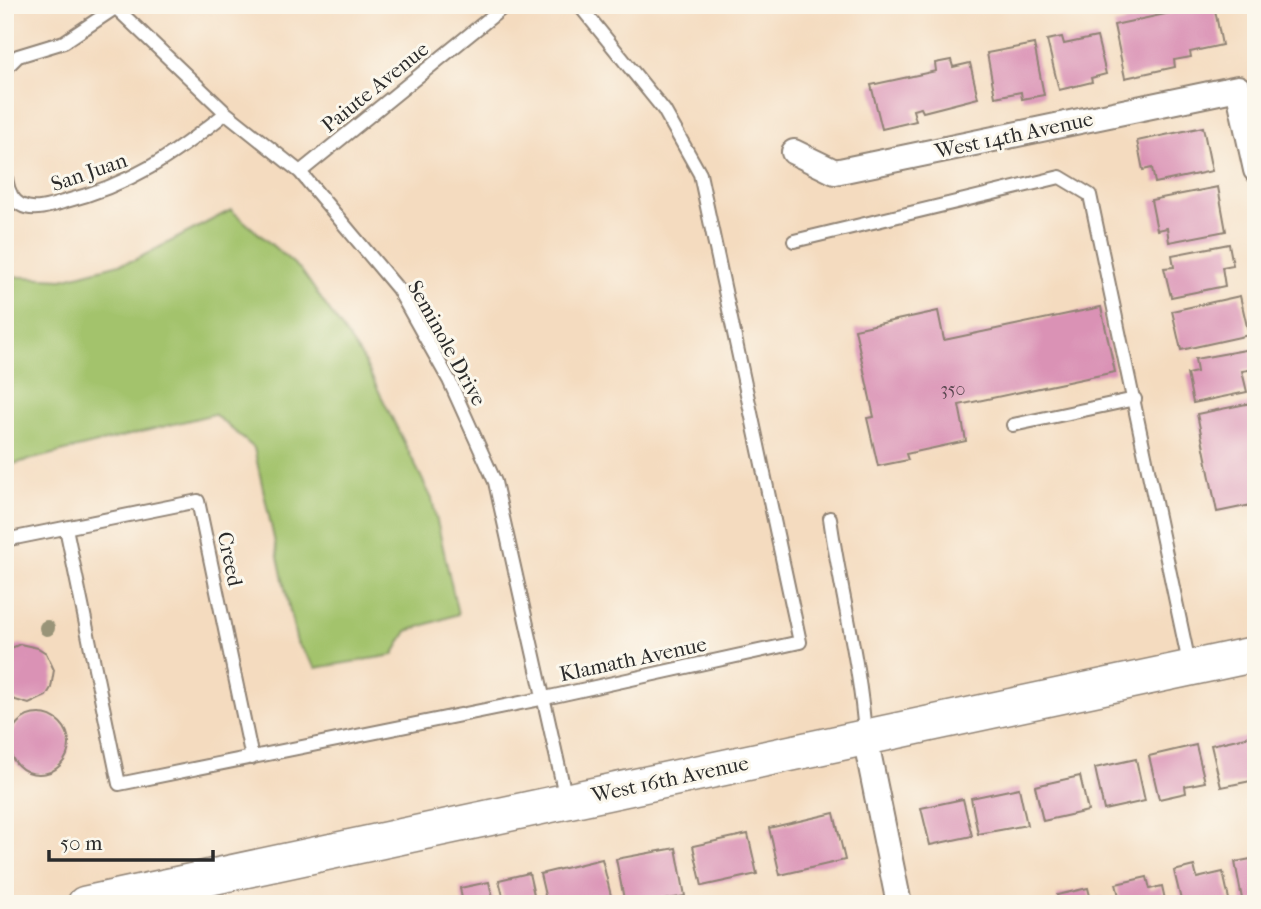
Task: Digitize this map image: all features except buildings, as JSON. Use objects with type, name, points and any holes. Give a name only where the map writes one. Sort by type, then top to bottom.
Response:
[{"type":"street","name":"West 14th Avenue","points":[[794,152],[835,172],[1238,88],[1256,170]]},
{"type":"street","name":"West 16th Avenue","points":[[85,904],[177,894],[566,802],[1256,654]]},
{"type":"street","points":[[865,737],[899,904]]},
{"type":"lane","name":"Paiute Avenue","points":[[300,172],[506,5]]},
{"type":"lane","name":"Klamath Avenue","points":[[66,528],[119,784],[545,698],[800,642],[700,174],[664,110],[579,5]]},
{"type":"lane","name":"Seminole Drive","points":[[114,7],[226,113],[300,172],[398,289],[449,380],[495,482],[566,802]]},
{"type":"lane","points":[[5,69],[18,56],[64,42],[114,7]]},
{"type":"lane","name":"San Juan","points":[[5,135],[8,190],[21,205],[40,208],[92,195],[140,176],[184,147],[226,113]]},
{"type":"lane","points":[[794,241],[1060,177],[1090,195],[1190,668]]},
{"type":"lane","points":[[1013,425],[1135,399]]},
{"type":"lane","name":"Creed","points":[[66,528],[198,500],[252,758]]},
{"type":"lane","points":[[830,518],[839,587],[862,702],[865,737]]},
{"type":"lane","points":[[5,540],[66,528]]},
{"type":"green space","points":[[231,210],[301,270],[363,359],[432,499],[458,614],[407,631],[393,655],[316,668],[297,643],[254,448],[214,414],[5,466],[5,276],[62,279],[135,260]]}]
